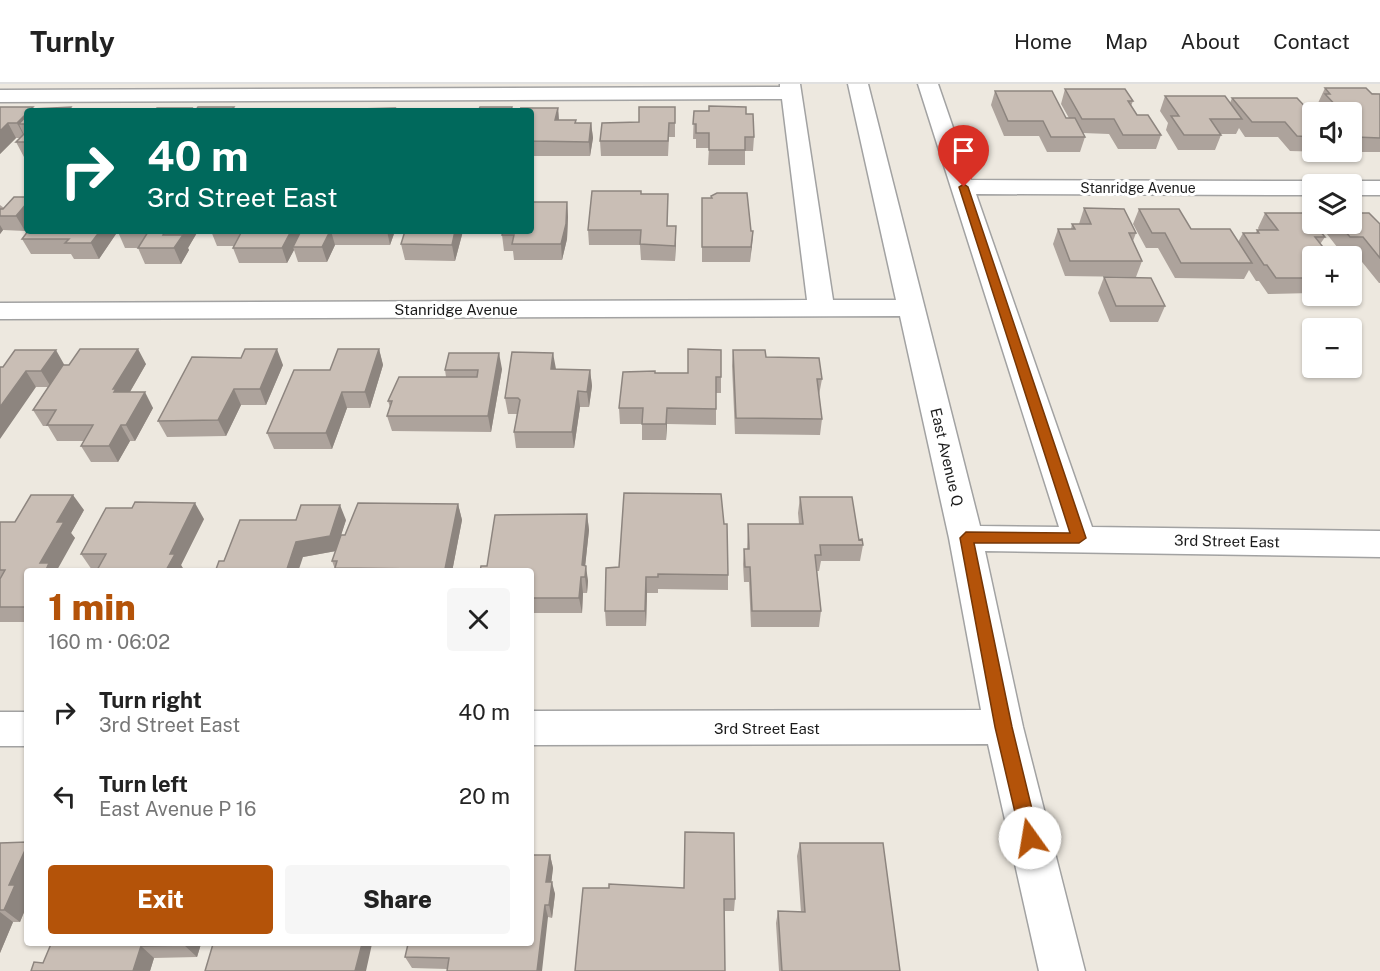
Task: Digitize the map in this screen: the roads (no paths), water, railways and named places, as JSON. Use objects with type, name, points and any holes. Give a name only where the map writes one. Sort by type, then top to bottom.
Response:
[{"type":"street","name":"East Avenue Q","points":[[858,84],[966,538],[1004,727],[1062,971]]},
{"type":"street","points":[[928,84],[1079,538]]},
{"type":"street","points":[[0,96],[791,89],[821,308]]},
{"type":"street","name":"Stanridge Avenue","points":[[964,187],[1302,188]]},
{"type":"street","points":[[1362,188],[1380,188]]},
{"type":"street","name":"Stanridge Avenue","points":[[0,311],[912,308]]},
{"type":"street","name":"3rd Street East","points":[[966,538],[1380,544]]},
{"type":"street","name":"3rd Street East","points":[[534,728],[1004,727]]},
{"type":"street","points":[[0,729],[24,729]]}]
